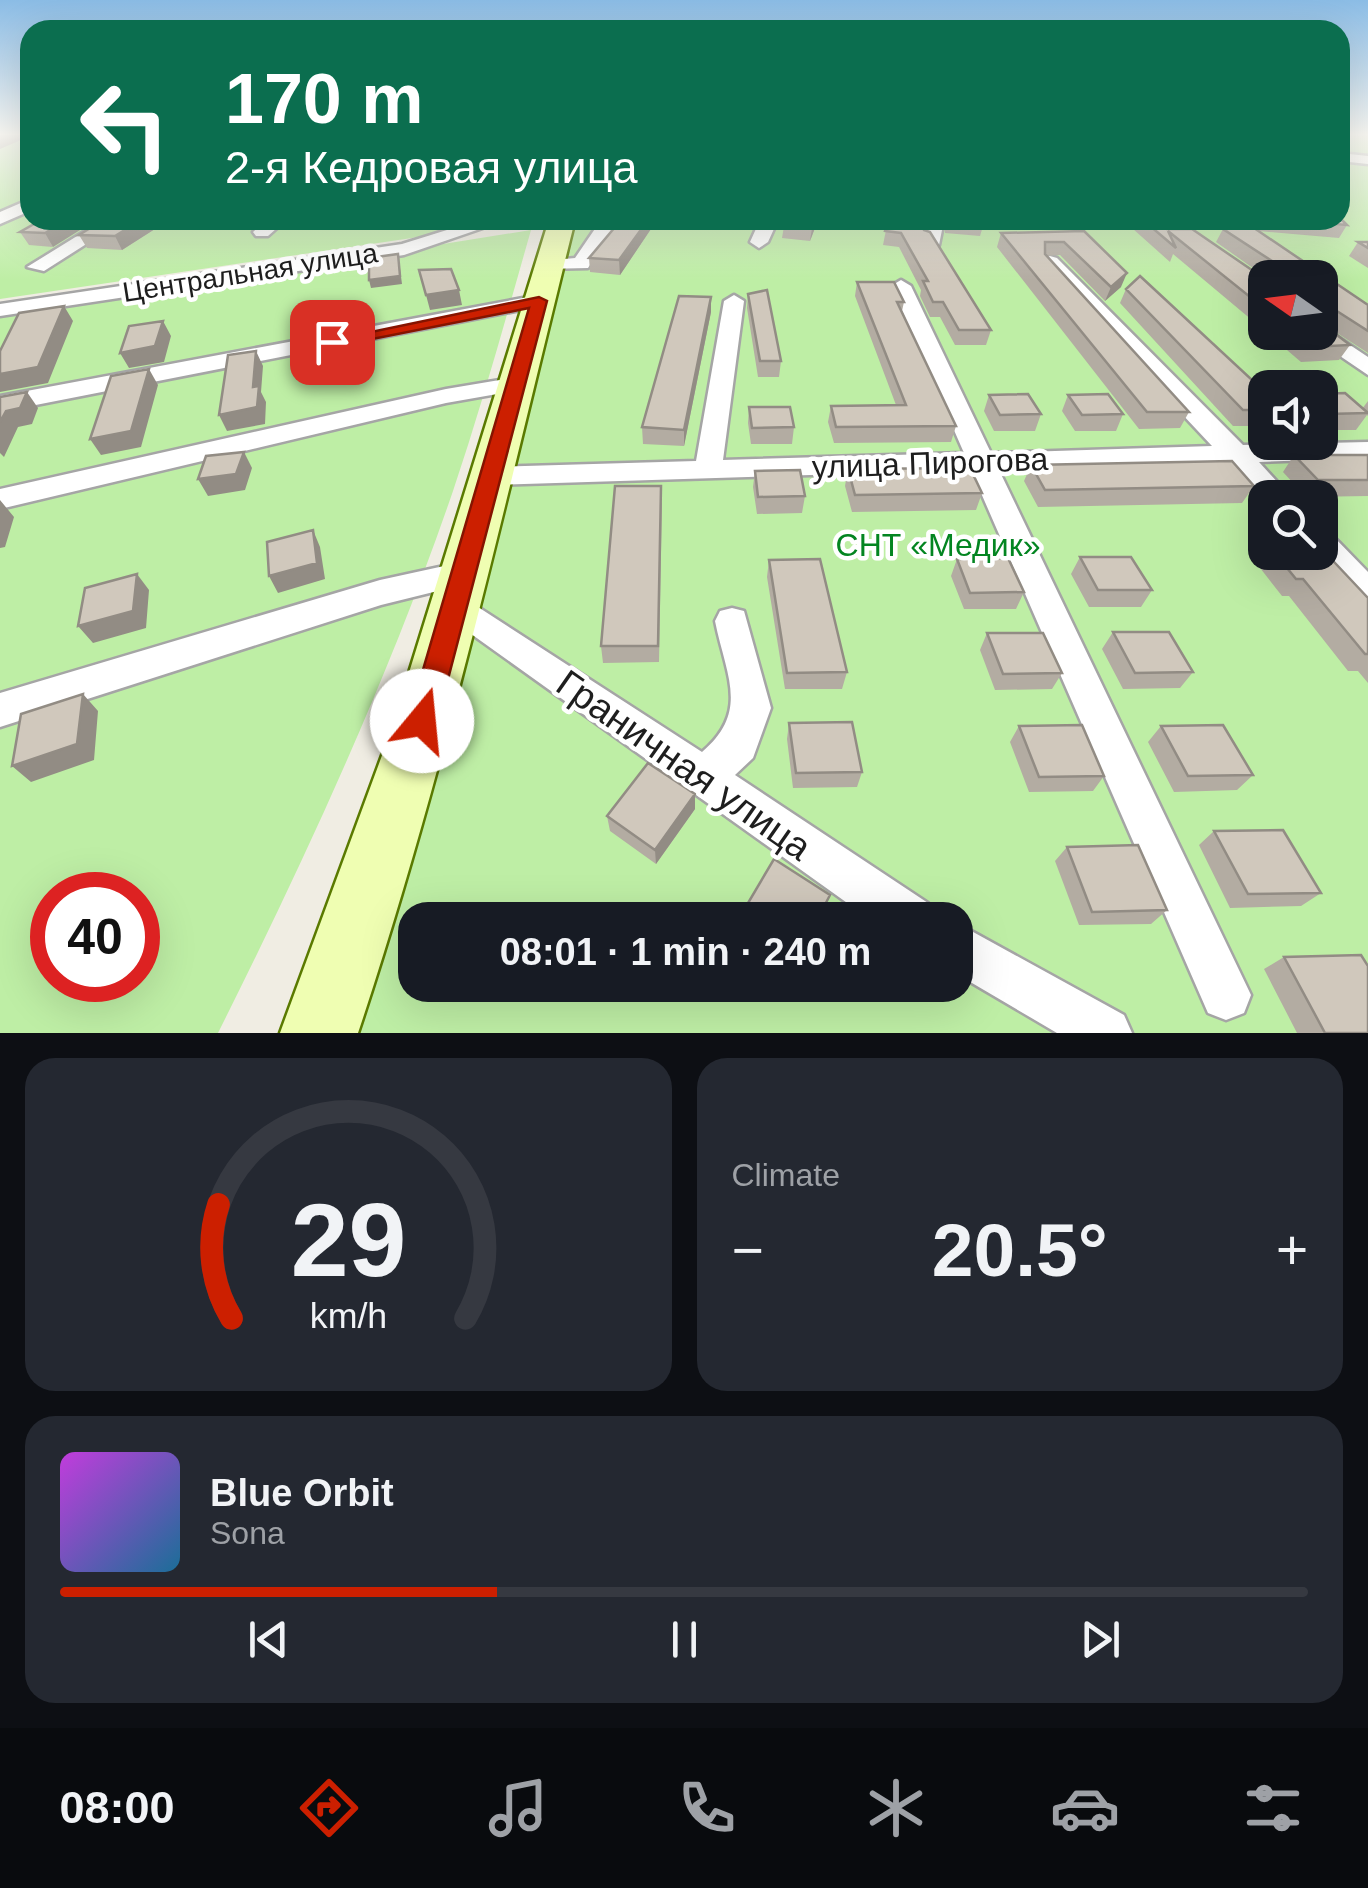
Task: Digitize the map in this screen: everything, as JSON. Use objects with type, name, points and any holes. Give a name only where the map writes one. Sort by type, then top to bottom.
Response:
[{"type":"street","points":[[37,267],[98,230]]},
{"type":"street","name":"Центральная улица","points":[[0,310],[404,249],[465,230]]},
{"type":"street","points":[[0,404],[550,262],[581,264],[603,230]]},
{"type":"street","points":[[759,242],[765,230]]},
{"type":"street","points":[[933,241],[934,230]]},
{"type":"street","points":[[319,1033],[352,948],[462,590],[550,262]]},
{"type":"street","points":[[1050,262],[1261,480]]},
{"type":"street","points":[[901,286],[1226,995]]},
{"type":"street","points":[[708,470],[734,301]]},
{"type":"street","points":[[1338,346],[1368,368]]},
{"type":"street","points":[[0,499],[446,396],[517,384]]},
{"type":"street","name":"улица Пирогова","points":[[493,476],[1368,450]]},
{"type":"street","points":[[1338,561],[1368,593]]},
{"type":"street","points":[[0,710],[380,593],[462,590]]},
{"type":"street","name":"Граничная улица","points":[[462,590],[702,778],[885,902]]},
{"type":"street","points":[[702,778],[739,746],[752,708],[732,621]]},
{"type":"street","points":[[973,956],[1106,1033]]},
{"type":"green space","points":[[0,183],[20,183],[20,230],[466,230],[0,299]]},
{"type":"green space","name":"СНТ «Медик»","points":[[1350,183],[1368,183],[1368,1033],[319,1033],[352,948],[562,230],[1350,230]]},
{"type":"green space","points":[[531,230],[464,459],[402,629],[314,833],[218,1033],[0,1033],[0,315]]},
{"type":"building","points":[[24,230],[50,230],[45,233],[20,232]]},
{"type":"building","points":[[87,230],[125,230],[115,236],[79,235]]},
{"type":"building","points":[[613,230],[641,230],[619,260],[589,258]]},
{"type":"building","points":[[1155,230],[1193,230],[1248,267],[1248,295],[1168,231],[1176,248]]},
{"type":"building","points":[[1225,230],[1257,230],[1301,260],[1270,260]]},
{"type":"building","points":[[885,231],[930,232],[991,330],[959,330],[943,302],[933,302],[923,281],[928,281],[901,233]]},
{"type":"building","points":[[1084,231],[1127,273],[1111,287],[1064,242],[1045,242],[1045,254],[1189,412],[1147,412],[1001,233]]},
{"type":"building","points":[[398,254],[400,276],[369,280],[369,258]]},
{"type":"building","points":[[451,269],[459,290],[426,295],[419,270]]},
{"type":"building","points":[[1140,276],[1248,376],[1248,410],[1243,410],[1126,289]]},
{"type":"building","points":[[857,282],[894,282],[904,302],[897,302],[956,426],[836,427],[831,406],[906,405]]},
{"type":"building","points":[[1338,285],[1368,305],[1368,331],[1338,312]]},
{"type":"building","points":[[767,290],[781,361],[760,361],[748,294]]},
{"type":"building","points":[[679,296],[711,297],[684,430],[642,427]]},
{"type":"building","points":[[64,306],[38,367],[0,374],[0,351],[19,313]]},
{"type":"building","points":[[163,321],[155,346],[120,353],[129,326]]},
{"type":"building","points":[[256,351],[253,387],[259,386],[257,407],[219,415],[228,355]]},
{"type":"building","points":[[149,369],[131,431],[90,439],[111,376]]},
{"type":"building","points":[[27,392],[20,408],[6,411],[0,422],[0,397]]},
{"type":"building","points":[[1338,393],[1345,393],[1368,413],[1338,414]]},
{"type":"building","points":[[1028,394],[1041,414],[1000,415],[989,395]]},
{"type":"building","points":[[1108,394],[1123,414],[1082,415],[1068,395]]},
{"type":"building","points":[[749,407],[790,407],[794,427],[752,428]]},
{"type":"building","points":[[244,452],[236,474],[198,479],[206,456]]},
{"type":"building","points":[[1368,455],[1368,480],[1318,480],[1299,460]]},
{"type":"building","points":[[1232,461],[1249,480],[1248,486],[1045,490],[1031,465]]},
{"type":"building","points":[[970,468],[982,493],[855,495],[848,469]]},
{"type":"building","points":[[800,470],[805,496],[758,497],[755,471]]},
{"type":"building","points":[[615,486],[661,486],[658,646],[601,646]]},
{"type":"building","points":[[313,530],[317,563],[269,576],[267,542]]},
{"type":"building","points":[[1080,557],[1131,557],[1152,590],[1098,590]]},
{"type":"building","points":[[1008,558],[1024,592],[970,593],[957,559]]},
{"type":"building","points":[[820,559],[847,672],[787,673],[769,560]]},
{"type":"building","points":[[1338,566],[1368,598],[1368,654],[1303,579],[1296,579],[1289,570],[1338,570]]},
{"type":"building","points":[[137,574],[133,611],[78,626],[85,588]]},
{"type":"building","points":[[1113,632],[1169,632],[1193,672],[1135,673]]},
{"type":"building","points":[[987,633],[1043,633],[1062,673],[1003,674]]},
{"type":"building","points":[[83,694],[77,744],[12,766],[21,714]]},
{"type":"building","points":[[852,722],[862,772],[796,773],[789,723]]},
{"type":"building","points":[[1082,725],[1104,776],[1039,777],[1019,726]]},
{"type":"building","points":[[1223,725],[1253,775],[1188,776],[1161,726]]},
{"type":"building","points":[[648,763],[695,794],[655,850],[607,816]]},
{"type":"building","points":[[1283,830],[1321,893],[1248,894],[1214,831]]},
{"type":"building","points":[[1138,845],[1167,910],[1092,912],[1067,847]]},
{"type":"building","points":[[774,859],[830,895],[826,902],[749,902]]},
{"type":"building","points":[[1361,955],[1368,966],[1368,1033],[1325,1033],[1284,957]]},
{"type":"route","points":[[332,342],[539,301],[458,607],[422,721]]}]
